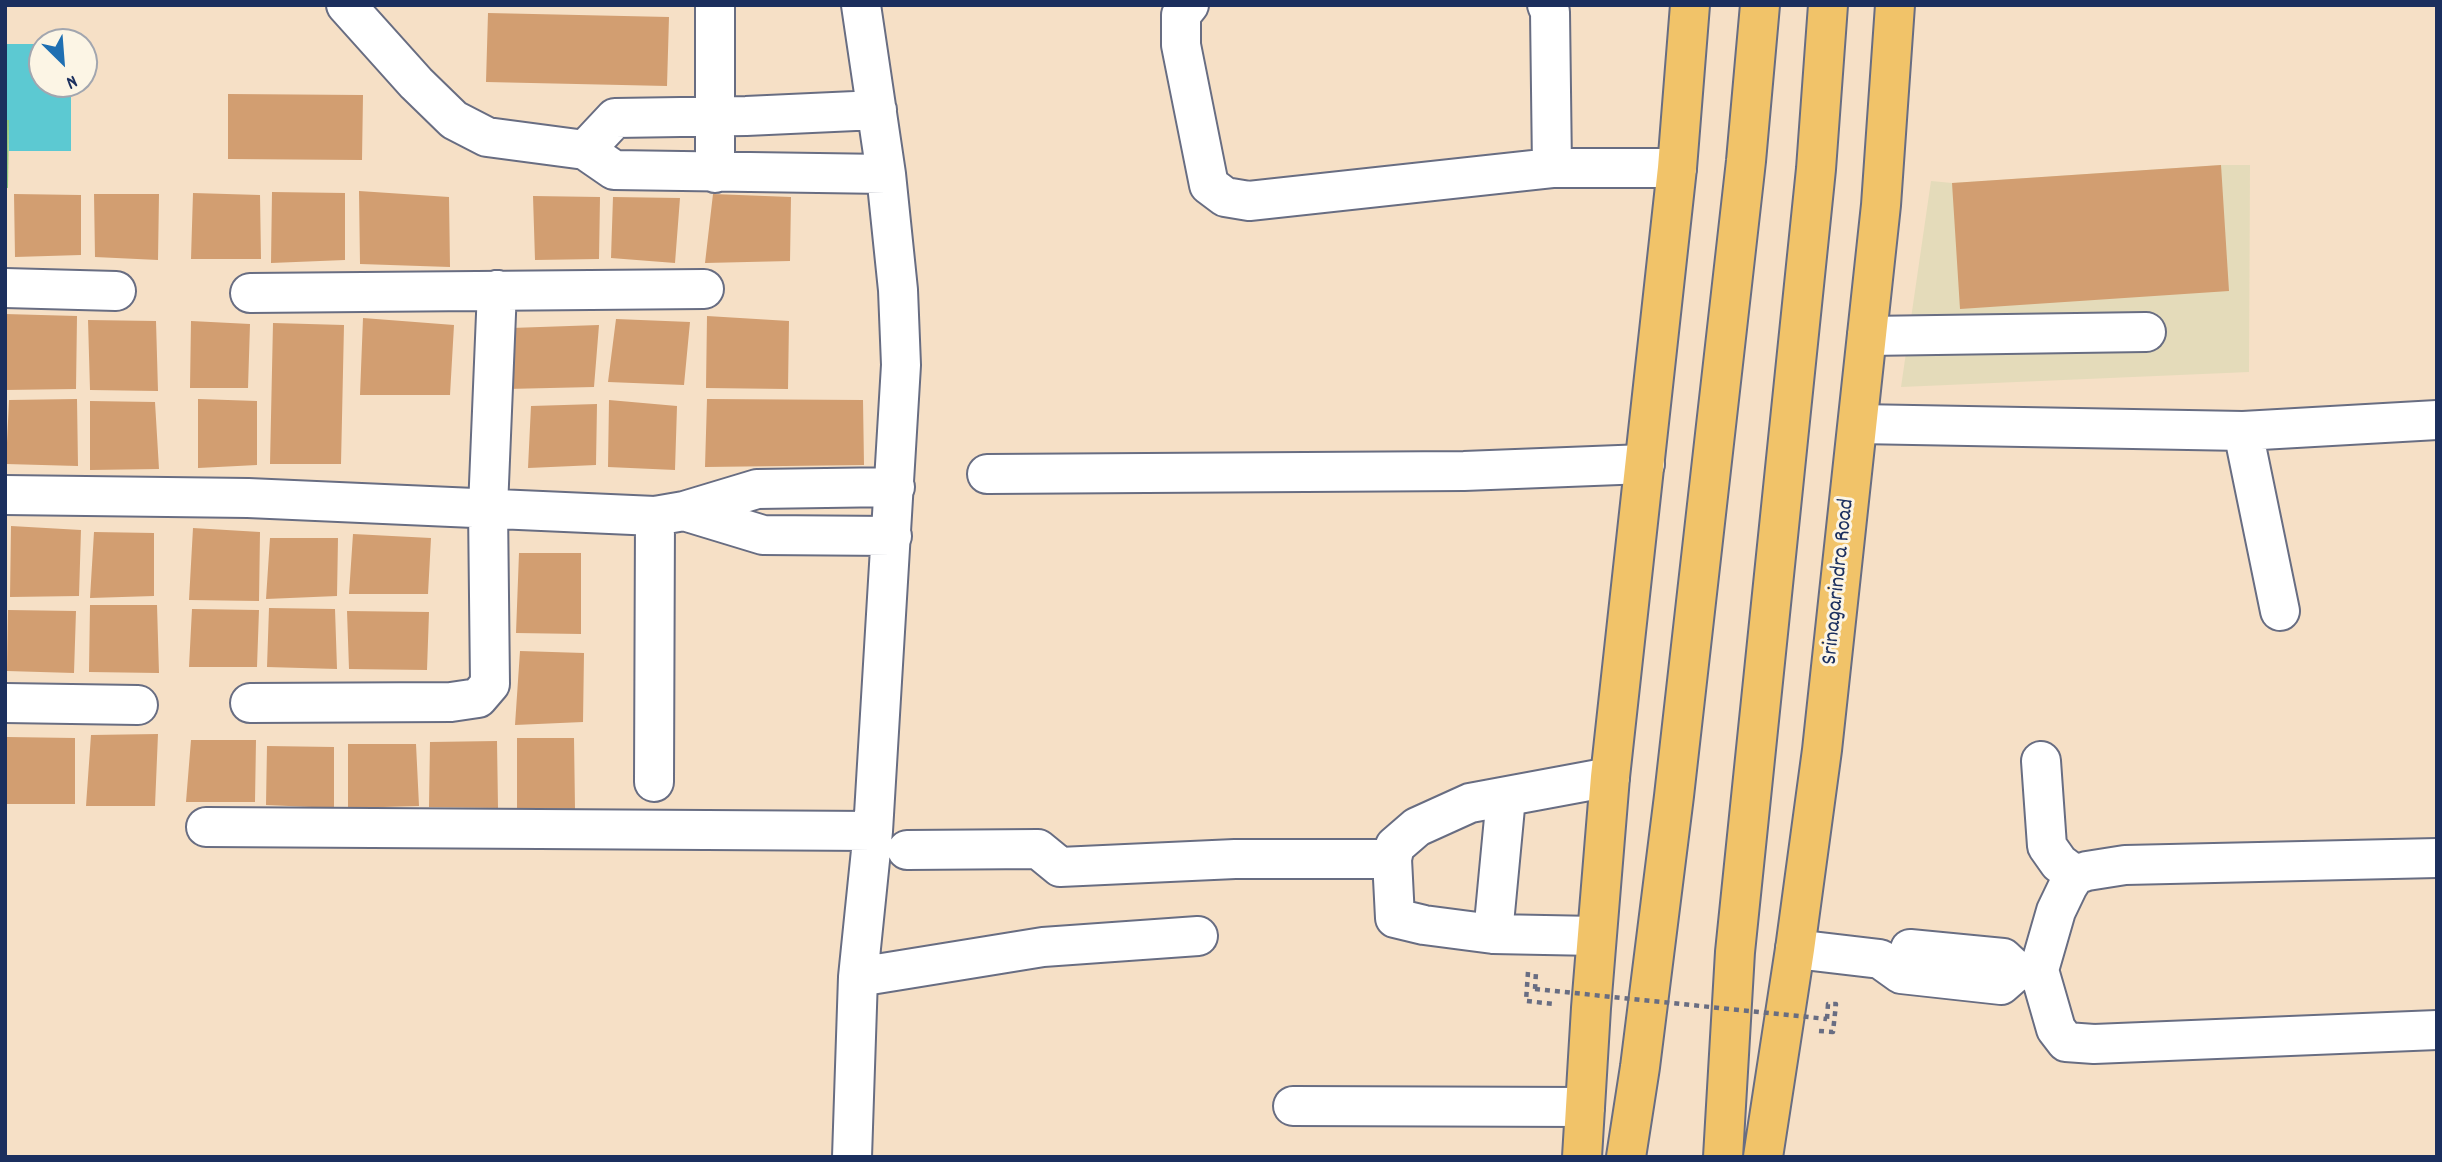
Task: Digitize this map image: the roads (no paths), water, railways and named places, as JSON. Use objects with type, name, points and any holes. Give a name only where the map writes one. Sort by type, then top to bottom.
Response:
[{"type":"main road","points":[[1582,1157],[1596,936],[1610,777],[1677,168],[1690,5]]},
{"type":"main road","points":[[1626,1157],[1674,796],[1746,161],[1760,5]]},
{"type":"main road","points":[[1723,1157],[1735,952],[1814,183],[1828,5]]},
{"type":"main road","name":"Srinagarindra Road","points":[[1763,1157],[1822,750],[1881,205],[1895,5]]},
{"type":"street","points":[[346,5],[416,83],[454,120],[487,137],[585,150],[614,170],[886,174]]},
{"type":"street","points":[[715,173],[713,117],[716,5]]},
{"type":"street","points":[[852,1157],[858,977],[873,831],[901,365],[898,290],[886,174],[862,5]]},
{"type":"street","points":[[1189,5],[1181,15],[1181,45],[1209,185],[1225,197],[1249,201],[1552,168],[1677,168]]},
{"type":"street","points":[[1547,5],[1550,12],[1552,168]]},
{"type":"street","points":[[585,150],[615,118],[877,110]]},
{"type":"street","points":[[5,288],[116,291]]},
{"type":"street","points":[[250,293],[704,289]]},
{"type":"street","points":[[250,704],[451,702],[478,698],[490,684],[488,508],[496,290]]},
{"type":"street","points":[[1867,336],[2146,332]]},
{"type":"street","points":[[1858,424],[2243,431],[2437,420]]},
{"type":"street","points":[[2243,431],[2280,611]]},
{"type":"street","points":[[987,474],[1464,471],[1645,464]]},
{"type":"street","points":[[670,514],[758,489],[895,487]]},
{"type":"street","points":[[5,495],[248,498],[670,514],[763,535],[892,536]]},
{"type":"street","points":[[654,782],[670,514]]},
{"type":"street","points":[[5,703],[138,705]]},
{"type":"street","points":[[2041,761],[2047,846],[2059,863],[2075,875]]},
{"type":"street","points":[[1596,936],[1493,934],[1424,925],[1395,918],[1392,859],[1395,846],[1417,827],[1470,803],[1610,777]]},
{"type":"street","points":[[1493,934],[1506,797]]},
{"type":"street","points":[[206,827],[873,831]]},
{"type":"street","points":[[907,850],[1038,849],[1059,867],[1235,859],[1392,859]]},
{"type":"street","points":[[1795,949],[1880,959],[1901,974],[2001,985],[2028,971],[2075,875],[2087,871],[2125,865],[2437,858]]},
{"type":"street","points":[[858,977],[1043,947],[1198,936]]},
{"type":"street","points":[[2028,971],[2056,1029],[2066,1042],[2105,1044],[2437,1030]]},
{"type":"street","points":[[1293,1106],[1585,1107]]},
{"type":"water","points":[[5,44],[28,44],[28,98],[71,98],[71,151],[9,151],[9,120],[5,120]]}]
